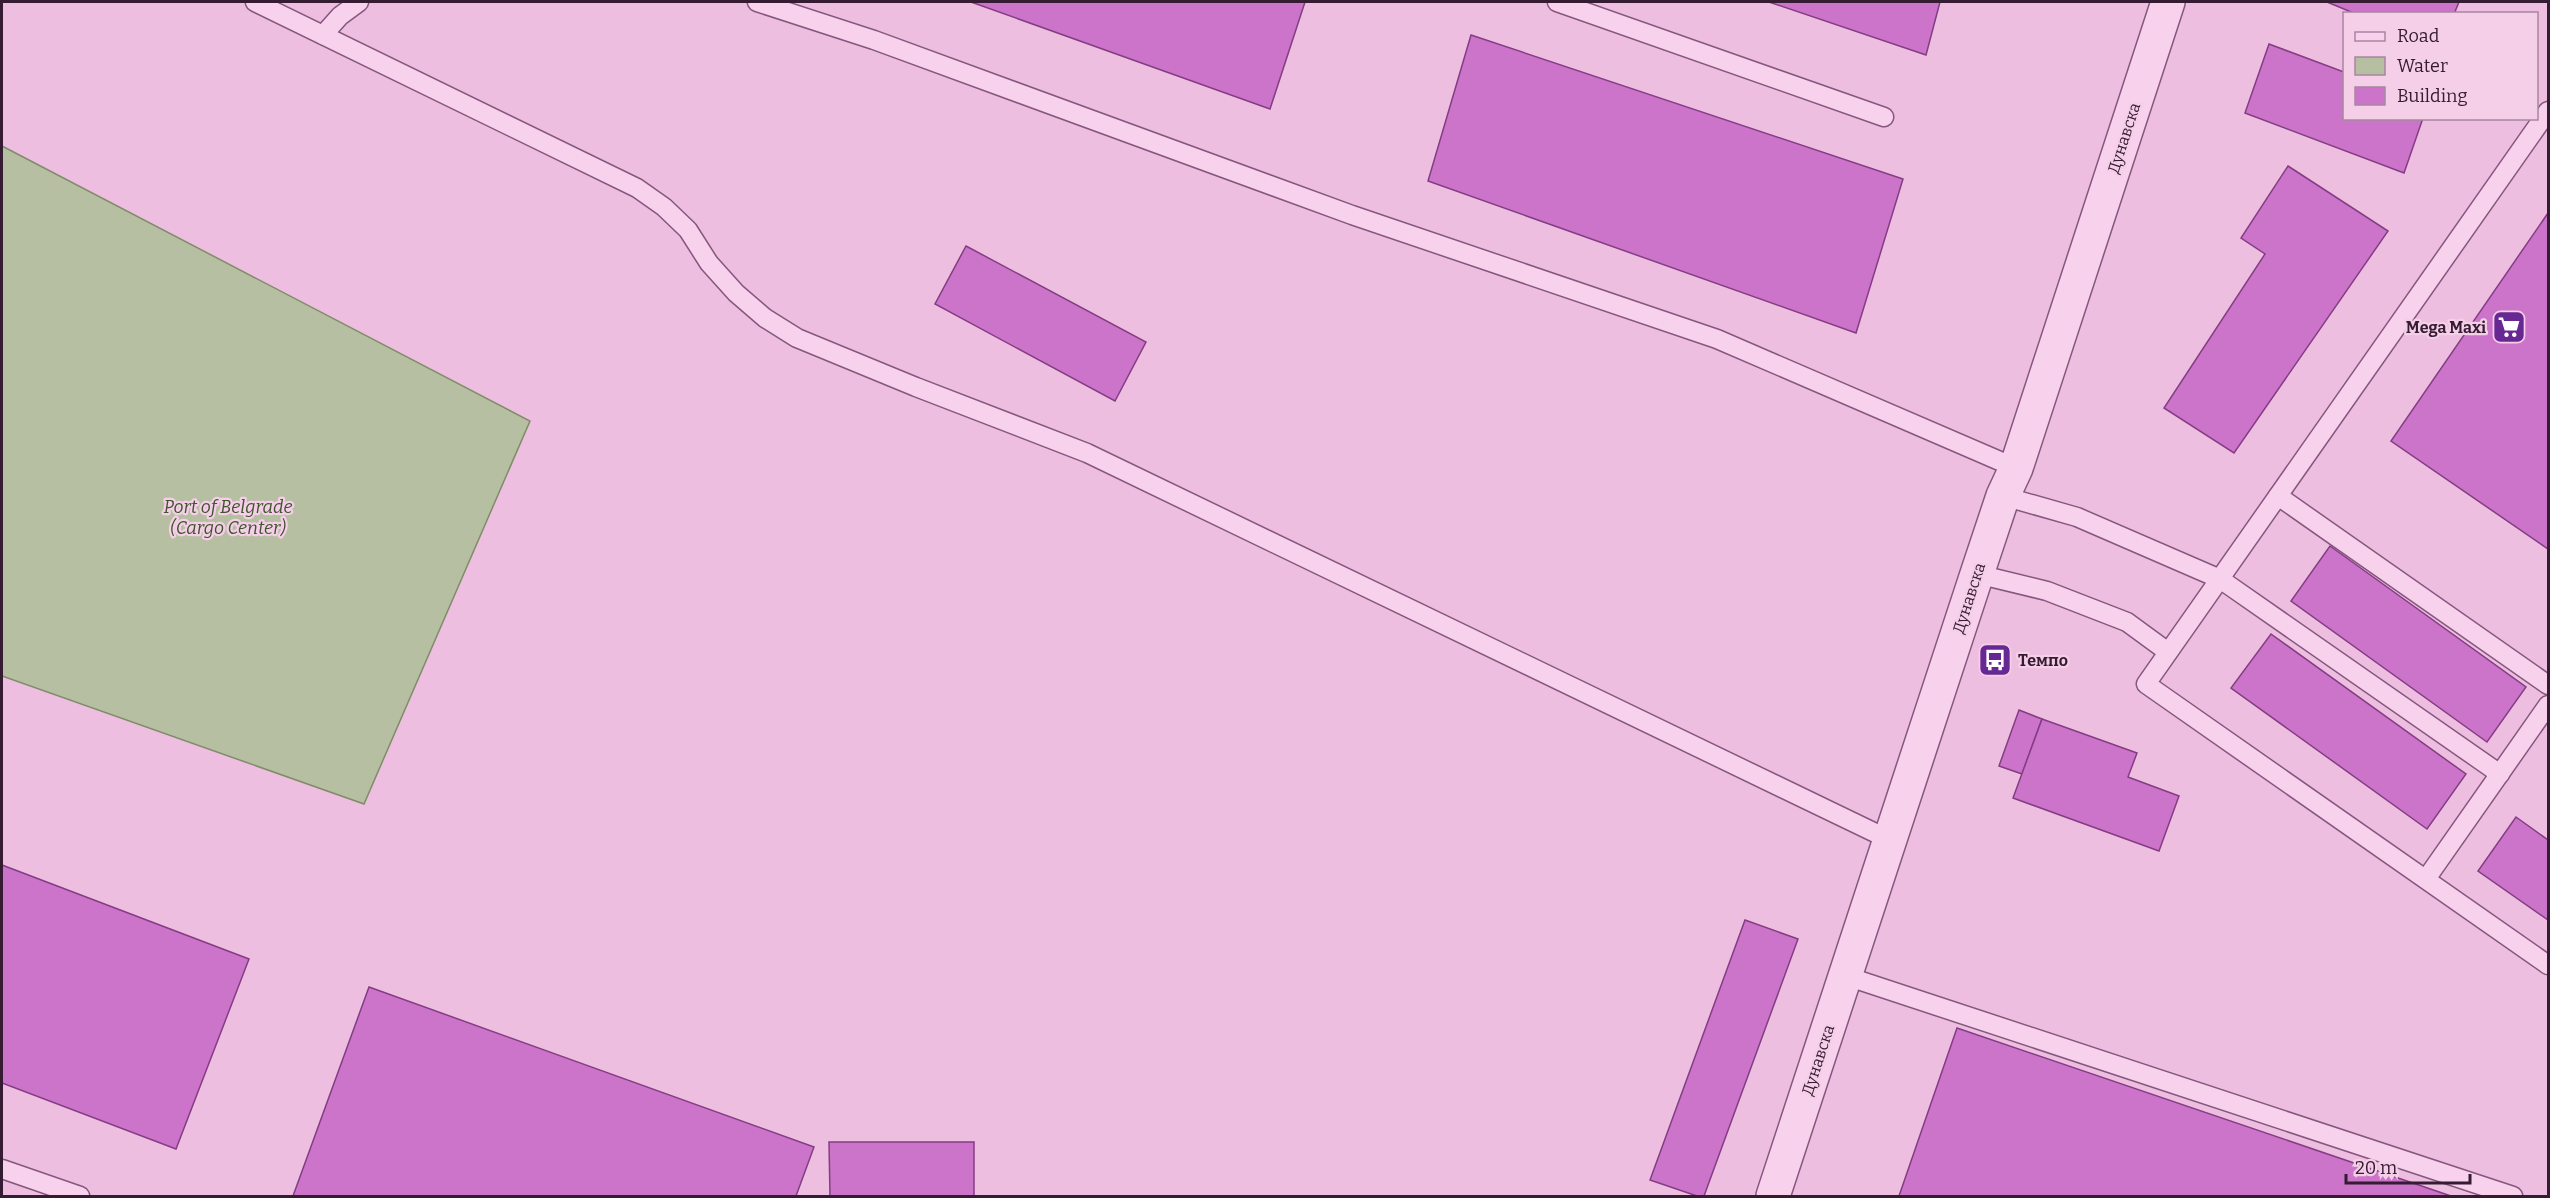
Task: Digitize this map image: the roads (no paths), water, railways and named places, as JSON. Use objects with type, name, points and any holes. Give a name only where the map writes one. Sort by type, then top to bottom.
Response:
[{"type":"street","name":"Дунавска","points":[[1773,1197],[1977,574],[2169,2]]},
{"type":"lane","points":[[255,2],[637,188],[664,207],[688,230],[709,263],[736,293],[765,318],[797,338],[1087,453],[1890,840]]},
{"type":"lane","points":[[323,35],[340,16],[359,2]]},
{"type":"lane","points":[[757,2],[874,40],[1352,215],[1717,339],[2077,517],[2220,579],[2500,774]]},
{"type":"lane","points":[[1557,2],[1884,117]]},
{"type":"lane","points":[[2548,111],[2146,684],[2548,965]]},
{"type":"lane","points":[[2278,496],[2548,685]]},
{"type":"lane","points":[[1977,574],[2046,591],[2127,622],[2168,652]]},
{"type":"lane","points":[[2427,879],[2548,705]]},
{"type":"lane","points":[[1846,975],[2513,1197]]},
{"type":"lane","points":[[2,1169],[80,1197]]},
{"type":"water","name":"Port of Belgrade (Cargo Center)","points":[[2,146],[530,421],[364,804],[2,676]]},
{"type":"place","name":"Mega Maxi","points":[[2509,327]]},
{"type":"place","name":"Темпо","points":[[1995,660]]}]
